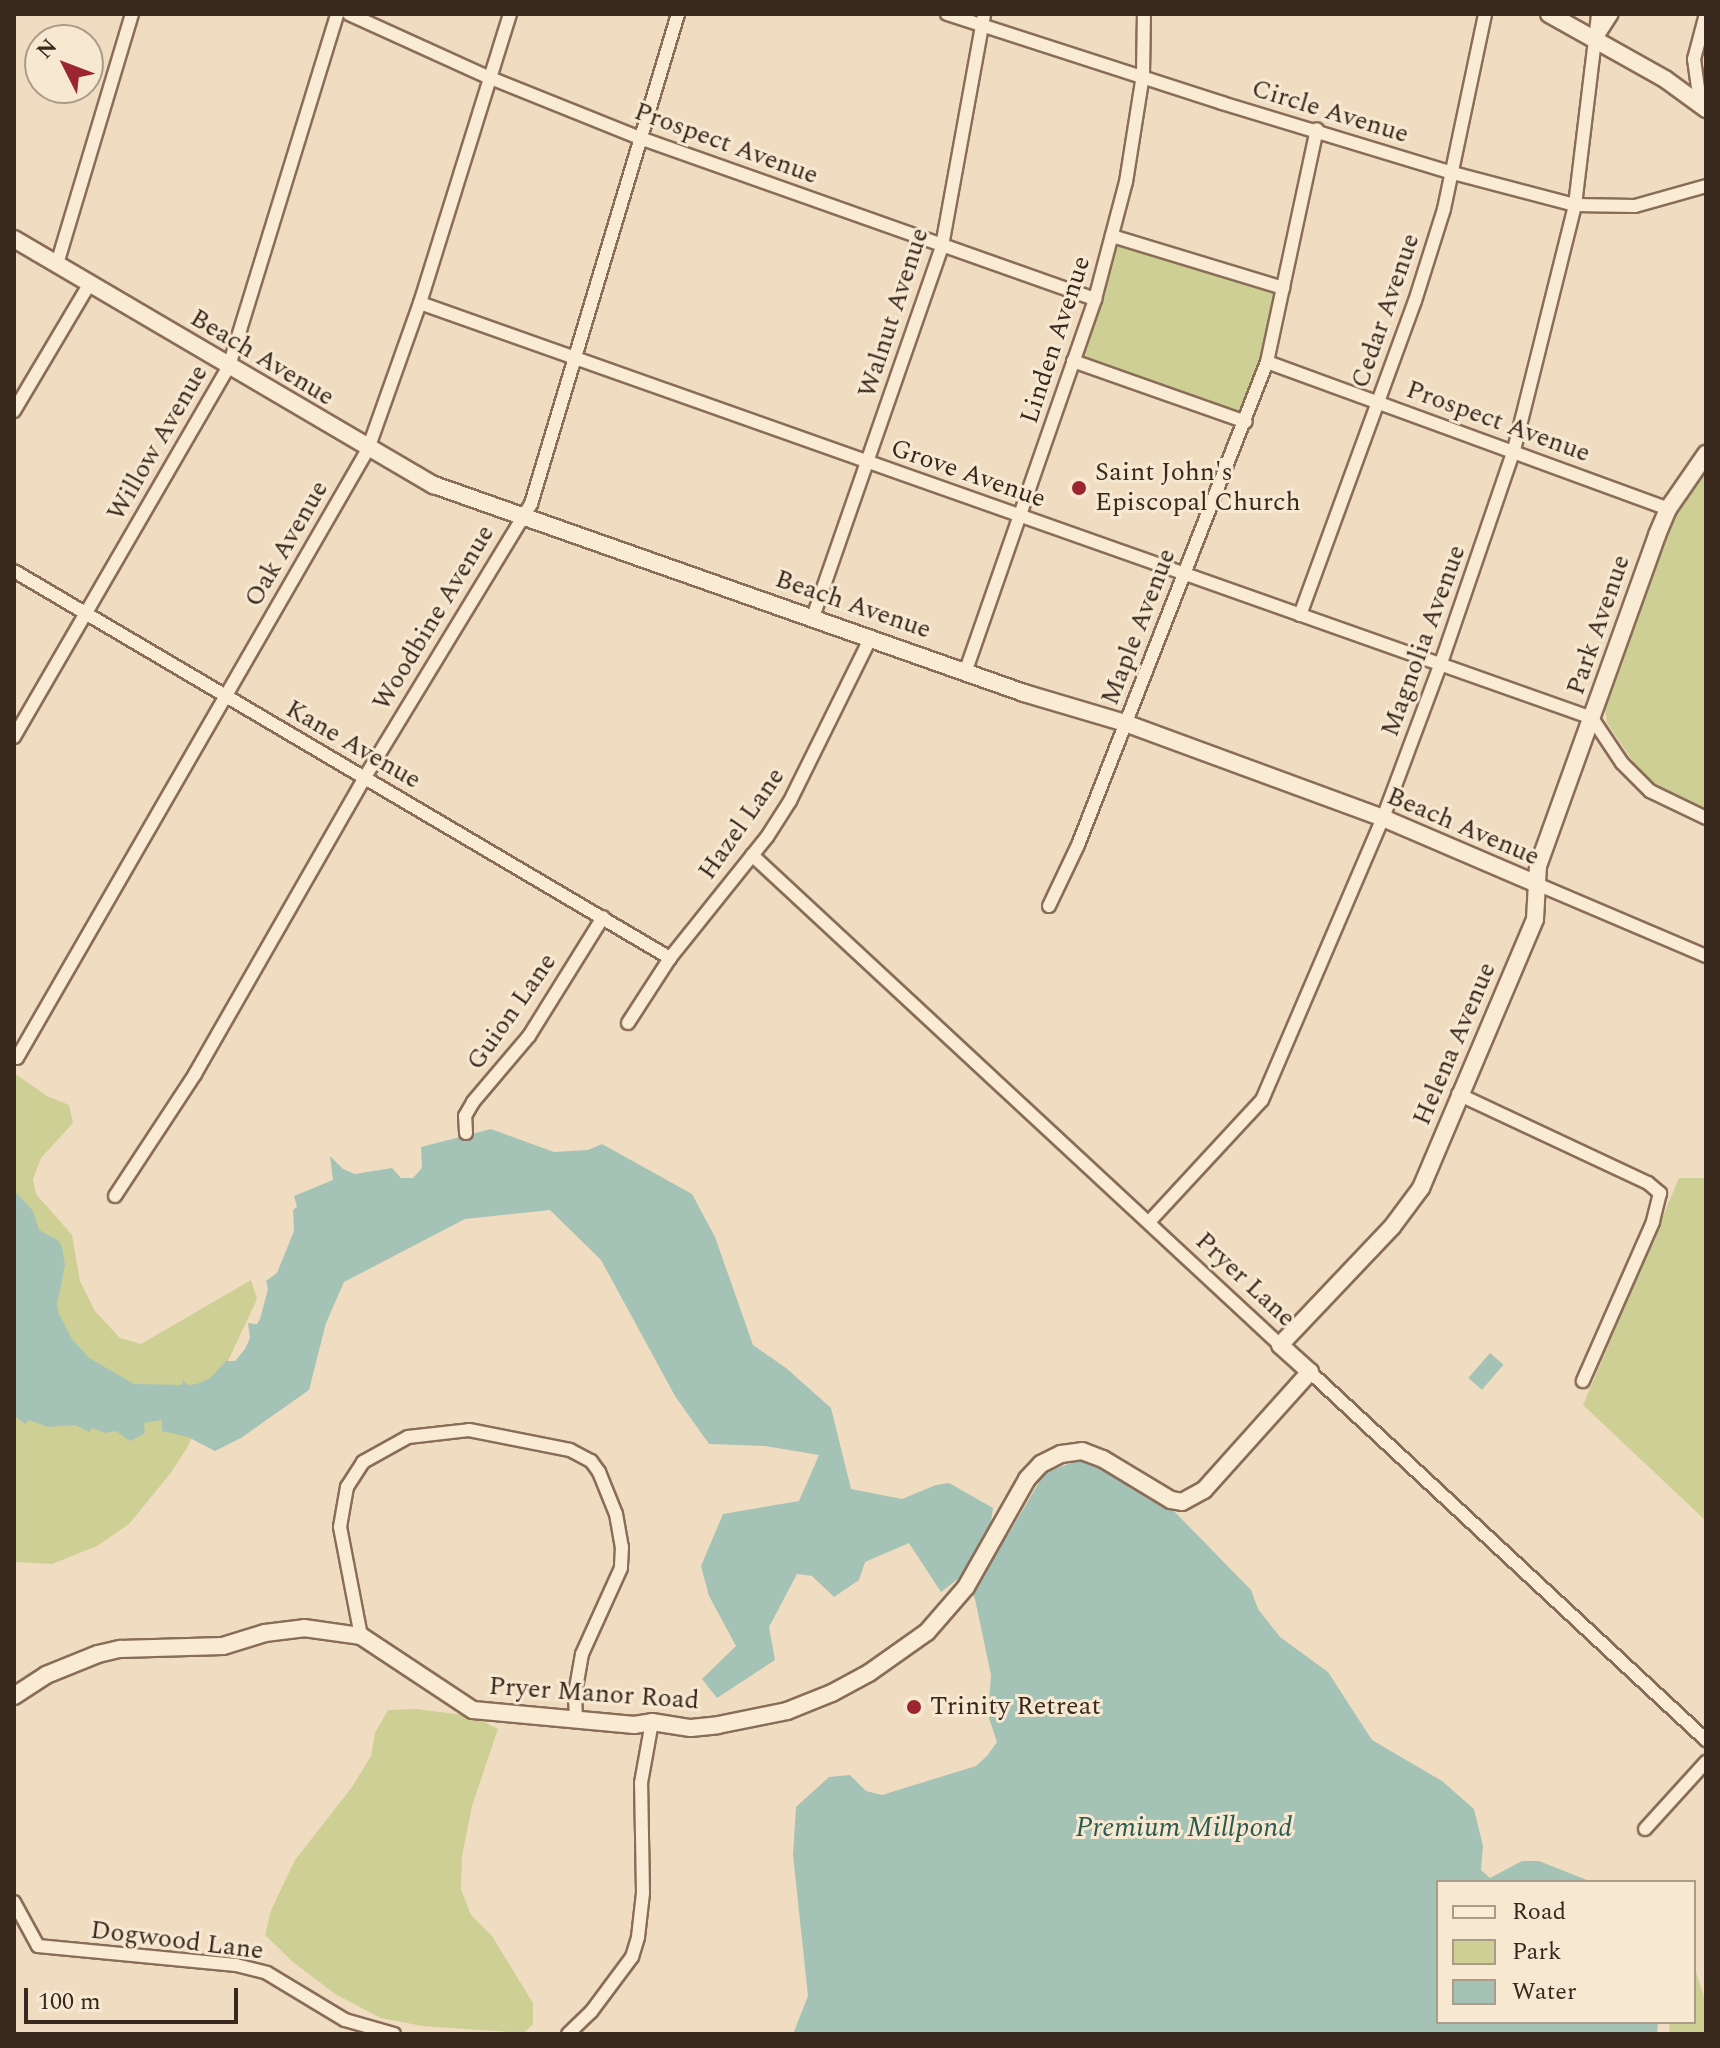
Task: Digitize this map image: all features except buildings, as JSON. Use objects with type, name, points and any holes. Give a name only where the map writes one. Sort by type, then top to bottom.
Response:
[{"type":"street","points":[[57,264],[132,14]]},
{"type":"street","name":"Willow Avenue","points":[[14,737],[229,366],[337,14]]},
{"type":"street","name":"Prospect Avenue","points":[[349,14],[488,77],[640,138],[1095,299]]},
{"type":"street","name":"Oak Avenue","points":[[17,1058],[368,449],[420,303],[510,14]]},
{"type":"street","name":"Woodbine Avenue","points":[[115,1196],[195,1074],[365,777],[531,504],[678,14]]},
{"type":"street","name":"Circle Avenue","points":[[947,14],[983,19],[1222,103],[1317,129],[1453,173],[1575,205],[1635,206],[1706,186]]},
{"type":"street","name":"Linden Avenue","points":[[966,670],[1095,299],[1126,182],[1143,75],[1144,14]]},
{"type":"street","name":"Cedar Avenue","points":[[1300,615],[1415,301],[1453,173],[1485,14]]},
{"type":"street","points":[[1549,14],[1704,105]]},
{"type":"street","name":"Magnolia Avenue","points":[[1149,1222],[1262,1100],[1383,818],[1441,663],[1514,450],[1575,205],[1598,14]]},
{"type":"street","points":[[1595,39],[1612,14]]},
{"type":"street","points":[[1704,105],[1694,59],[1706,14]]},
{"type":"street","name":"Walnut Avenue","points":[[813,617],[942,246],[983,19]]},
{"type":"street","name":"Maple Avenue","points":[[1049,906],[1078,845],[1267,362],[1317,129]]},
{"type":"street","points":[[1112,236],[1283,288]]},
{"type":"street","name":"Beach Avenue","points":[[14,239],[434,485],[966,670],[1024,693],[1125,723],[1383,818],[1706,956]]},
{"type":"street","points":[[14,411],[90,283]]},
{"type":"street","name":"Grove Avenue","points":[[420,303],[1592,718]]},
{"type":"street","points":[[1073,361],[1246,422]]},
{"type":"street","name":"Prospect Avenue","points":[[1267,362],[1668,509]]},
{"type":"street","name":"Park Avenue","points":[[1706,454],[1668,509],[1625,619],[1592,718],[1622,763],[1650,791],[1706,818]]},
{"type":"street","name":"Kane Avenue","points":[[14,571],[670,958]]},
{"type":"street","name":"Hazel Lane","points":[[628,1023],[670,958],[752,855],[790,801],[871,637]]},
{"type":"street","name":"Helena Avenue","points":[[1280,1345],[1392,1227],[1421,1188],[1458,1094],[1535,919],[1538,866],[1592,718]]},
{"type":"street","name":"Pryer Lane","points":[[752,855],[1706,1740]]},
{"type":"street","name":"Guion Lane","points":[[466,1133],[465,1116],[473,1102],[529,1036],[603,917]]},
{"type":"street","points":[[1458,1094],[1648,1183],[1660,1193],[1659,1208],[1583,1381]]},
{"type":"street","name":"Pryer Manor Road","points":[[14,1696],[73,1663],[120,1649],[223,1646],[265,1633],[304,1628],[361,1636],[473,1710],[576,1721],[652,1722],[691,1728],[787,1711],[832,1693],[869,1673],[927,1632],[966,1587],[1027,1479],[1041,1464],[1061,1454],[1082,1451],[1103,1459],[1171,1500],[1193,1498],[1204,1490],[1310,1372]]},
{"type":"street","points":[[361,1636],[340,1527],[347,1487],[363,1462],[408,1437],[469,1430],[570,1450],[591,1461],[599,1472],[616,1514],[622,1547],[621,1568],[582,1654],[575,1693],[576,1721]]},
{"type":"street","points":[[568,2034],[591,2012],[632,1957],[638,1937],[643,1893],[641,1783],[652,1722]]},
{"type":"street","points":[[1645,1829],[1706,1762]]},
{"type":"street","name":"Dogwood Lane","points":[[14,1902],[38,1946],[236,1965],[267,1973],[345,2020],[394,2034]]},
{"type":"green space","points":[[1114,242],[1279,291],[1269,344],[1242,417],[1078,358]]},
{"type":"green space","points":[[1706,470],[1706,810],[1667,794],[1645,779],[1607,723],[1604,700],[1671,520]]},
{"type":"green space","points":[[14,1073],[47,1096],[69,1105],[73,1123],[41,1158],[33,1179],[36,1194],[72,1235],[80,1281],[95,1311],[120,1338],[141,1344],[251,1280],[257,1299],[187,1448],[170,1474],[129,1524],[97,1546],[52,1564],[14,1562]]},
{"type":"green space","points":[[1679,1178],[1706,1178],[1706,1521],[1583,1405]]},
{"type":"green space","points":[[416,1709],[472,1716],[498,1729],[472,1806],[462,1856],[461,1889],[471,1915],[492,1936],[533,2003],[533,2024],[524,2033],[422,2026],[381,2018],[335,1994],[293,1962],[265,1935],[271,1910],[295,1860],[352,1787],[371,1756],[375,1733],[388,1710]]},
{"type":"green space","points":[[1696,1972],[1706,2003],[1706,2034],[1669,2034],[1670,2024],[1696,2024]]},
{"type":"water","name":"Premium Millpond","points":[[491,1129],[554,1152],[588,1150],[602,1144],[692,1194],[715,1237],[753,1345],[786,1368],[831,1408],[851,1489],[902,1499],[949,1483],[993,1508],[991,1521],[1008,1535],[1045,1472],[1086,1458],[1169,1506],[1251,1590],[1258,1609],[1280,1637],[1328,1672],[1372,1740],[1442,1781],[1474,1809],[1483,1846],[1481,1870],[1490,1878],[1522,1861],[1539,1861],[1587,1880],[1436,1880],[1436,2024],[1658,2024],[1657,2034],[793,2034],[808,1996],[793,1855],[796,1807],[829,1777],[850,1775],[866,1791],[882,1795],[976,1766],[987,1756],[997,1742],[988,1715],[991,1675],[975,1599],[971,1590],[958,1579],[941,1592],[909,1543],[865,1562],[859,1580],[834,1597],[812,1576],[797,1574],[769,1627],[775,1660],[717,1698],[702,1679],[736,1646],[709,1596],[701,1566],[723,1514],[799,1501],[819,1455],[765,1446],[709,1444],[675,1396],[601,1260],[550,1210],[465,1219],[344,1282],[326,1323],[309,1390],[241,1438],[215,1451],[188,1437],[162,1431],[162,1420],[144,1423],[145,1433],[130,1441],[116,1431],[105,1433],[92,1428],[89,1432],[75,1425],[48,1427],[29,1420],[25,1424],[14,1416],[14,1190],[33,1211],[39,1230],[59,1241],[62,1247],[65,1265],[57,1305],[72,1339],[89,1358],[134,1384],[182,1385],[183,1380],[188,1385],[210,1378],[226,1361],[235,1361],[245,1349],[250,1338],[248,1323],[257,1324],[260,1319],[268,1289],[266,1281],[277,1273],[294,1231],[293,1210],[297,1207],[294,1196],[333,1180],[330,1156],[343,1169],[355,1174],[392,1168],[401,1178],[413,1178],[422,1168],[421,1147]]},
{"type":"water","points":[[1490,1353],[1504,1365],[1482,1390],[1468,1378]]},
{"type":"place","name":"Saint John's Episcopal Church","points":[[1079,488]]},
{"type":"place","name":"Trinity Retreat","points":[[914,1707]]}]
